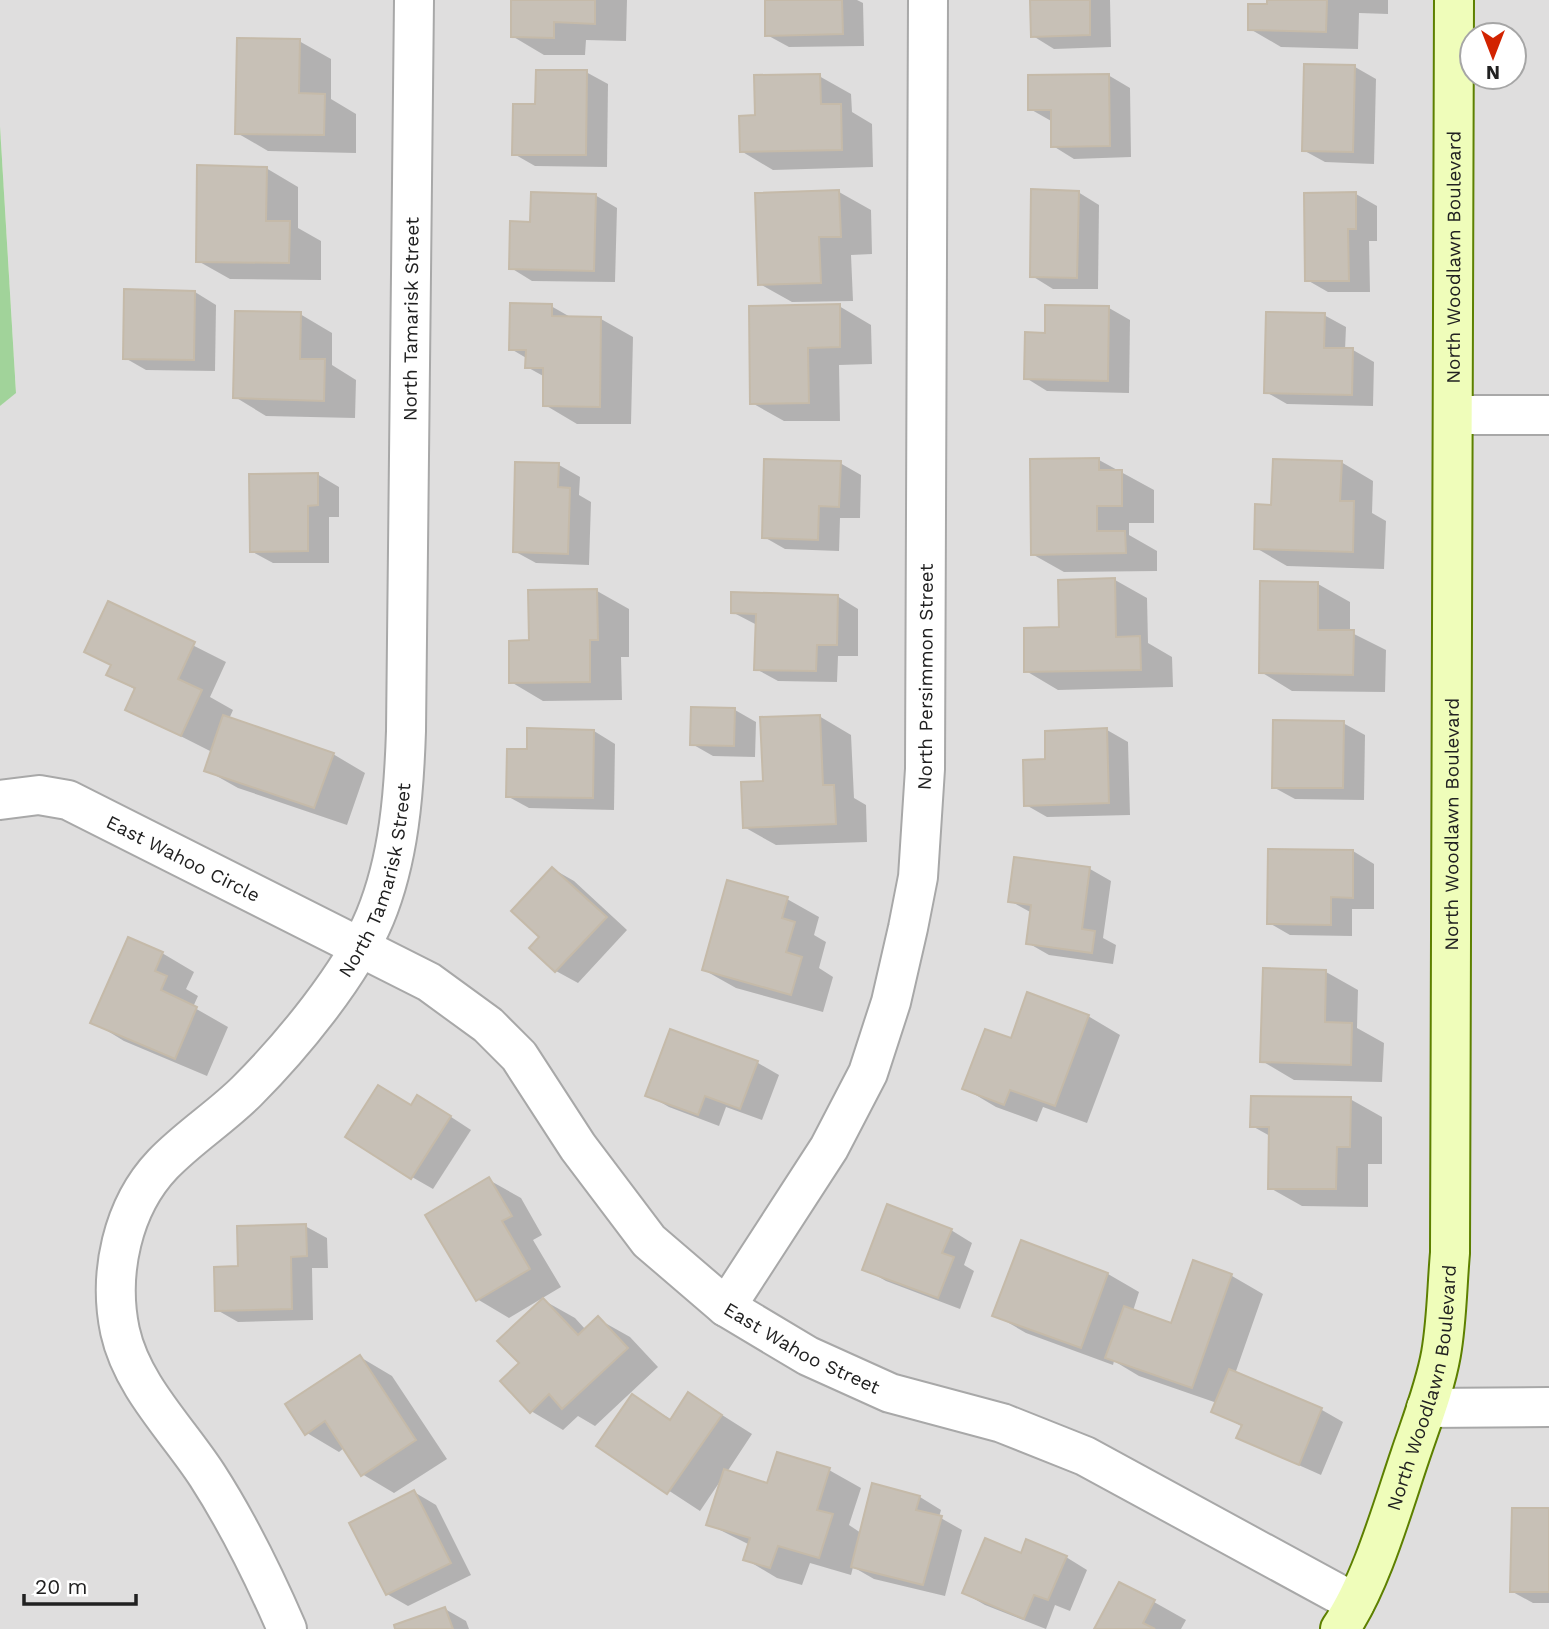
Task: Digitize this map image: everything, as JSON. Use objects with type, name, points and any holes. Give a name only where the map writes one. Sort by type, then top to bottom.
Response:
[{"type":"street","name":"North Tamarisk Street","points":[[288,1629],[238,1527],[186,1444],[148,1393],[128,1356],[116,1308],[117,1275],[126,1227],[148,1182],[164,1164],[245,1092],[322,1004],[375,918],[392,863],[404,795],[414,0]]},
{"type":"street","name":"North Persimmon Street","points":[[726,1307],[829,1148],[868,1073],[897,976],[918,877],[925,769],[928,0]]},
{"type":"street","name":"North Woodlawn Boulevard","points":[[1348,1616],[1393,1506],[1441,1355],[1450,1252],[1454,0]]},
{"type":"street","points":[[1453,415],[1549,415]]},
{"type":"street","name":"East Wahoo Circle","points":[[0,800],[39,795],[68,800],[359,947]]},
{"type":"street","name":"East Wahoo Street","points":[[359,947],[429,982],[457,1000],[498,1033],[538,1081],[578,1147],[649,1241],[726,1307],[808,1356],[890,1393],[1002,1423],[1084,1456],[1348,1616]]},
{"type":"street","points":[[1426,1408],[1549,1407]]},
{"type":"shaded area","points":[[0,0],[1549,0],[1549,1629],[0,1629],[0,406],[16,392],[0,126]]},
{"type":"green space","points":[[0,126],[16,393],[0,406]]},
{"type":"building","points":[[511,0],[595,0],[595,24],[554,22],[554,38],[511,37]]},
{"type":"building","points":[[765,0],[842,0],[843,34],[765,36]]},
{"type":"building","points":[[1030,0],[1090,0],[1090,35],[1031,37]]},
{"type":"building","points":[[1267,0],[1327,0],[1326,32],[1248,30],[1248,4],[1267,4]]},
{"type":"building","points":[[237,38],[300,39],[299,93],[325,94],[324,135],[235,134]]},
{"type":"building","points":[[1304,64],[1355,65],[1353,152],[1302,151]]},
{"type":"building","points":[[536,70],[587,70],[586,155],[512,155],[513,104],[535,104]]},
{"type":"building","points":[[820,74],[821,104],[841,104],[842,150],[740,152],[739,116],[755,115],[754,75]]},
{"type":"building","points":[[1109,74],[1110,146],[1051,147],[1051,110],[1028,110],[1028,75]]},
{"type":"building","points":[[197,165],[267,167],[266,221],[290,221],[289,263],[196,262]]},
{"type":"building","points":[[1031,189],[1079,191],[1077,278],[1030,277]]},
{"type":"building","points":[[839,190],[841,237],[819,237],[821,283],[758,285],[755,193]]},
{"type":"building","points":[[531,192],[596,194],[594,271],[509,269],[510,221],[530,222]]},
{"type":"building","points":[[1356,192],[1356,229],[1348,229],[1349,281],[1305,281],[1304,193]]},
{"type":"building","points":[[124,289],[195,291],[194,360],[123,359]]},
{"type":"building","points":[[510,303],[552,304],[552,316],[601,317],[600,407],[543,406],[543,368],[525,368],[526,350],[509,350]]},
{"type":"building","points":[[840,304],[840,347],[808,348],[809,403],[750,404],[749,306]]},
{"type":"building","points":[[1045,305],[1109,306],[1108,381],[1024,379],[1025,332],[1045,333]]},
{"type":"building","points":[[235,311],[301,312],[300,359],[325,359],[324,401],[233,398]]},
{"type":"building","points":[[1266,312],[1325,313],[1324,348],[1353,348],[1352,395],[1264,393]]},
{"type":"building","points":[[1099,458],[1099,470],[1122,470],[1122,506],[1097,506],[1097,531],[1125,531],[1126,553],[1031,555],[1030,459]]},
{"type":"building","points":[[764,459],[841,461],[839,507],[819,506],[818,540],[762,538]]},
{"type":"building","points":[[1273,459],[1342,461],[1340,501],[1354,501],[1353,552],[1254,549],[1255,504],[1271,505]]},
{"type":"building","points":[[515,462],[559,463],[558,487],[570,488],[568,554],[513,552]]},
{"type":"building","points":[[318,473],[318,505],[308,506],[308,551],[250,552],[249,474]]},
{"type":"building","points":[[1115,578],[1116,637],[1140,636],[1141,670],[1024,672],[1024,628],[1059,627],[1058,580]]},
{"type":"building","points":[[1260,581],[1318,582],[1318,630],[1354,630],[1353,675],[1259,673]]},
{"type":"building","points":[[597,589],[598,640],[590,640],[590,682],[509,683],[509,641],[529,640],[528,590]]},
{"type":"building","points":[[731,592],[838,595],[837,645],[817,645],[816,671],[754,670],[756,614],[731,613]]},
{"type":"building","points":[[108,601],[195,642],[178,679],[202,690],[181,736],[125,710],[135,688],[106,675],[111,665],[84,652]]},
{"type":"building","points":[[691,707],[735,708],[734,746],[690,745]]},
{"type":"building","points":[[223,715],[334,753],[314,808],[204,771]]},
{"type":"building","points":[[820,715],[823,785],[834,785],[836,824],[743,828],[741,782],[763,781],[760,717]]},
{"type":"building","points":[[1273,720],[1344,721],[1343,788],[1272,788]]},
{"type":"building","points":[[527,728],[594,730],[593,798],[506,797],[507,749],[527,749]]},
{"type":"building","points":[[1107,728],[1109,803],[1024,806],[1023,760],[1045,759],[1045,731]]},
{"type":"building","points":[[1268,849],[1353,850],[1353,898],[1331,897],[1331,925],[1267,924]]},
{"type":"building","points":[[1014,857],[1090,867],[1082,929],[1095,931],[1092,953],[1026,944],[1031,905],[1008,902]]},
{"type":"building","points":[[552,867],[607,917],[555,972],[529,948],[539,937],[511,911]]},
{"type":"building","points":[[727,880],[788,897],[782,918],[795,922],[786,952],[802,957],[791,995],[702,970]]},
{"type":"building","points":[[128,937],[163,952],[155,971],[167,976],[161,990],[197,1007],[175,1059],[90,1023]]},
{"type":"building","points":[[1263,968],[1326,970],[1325,1022],[1352,1023],[1351,1065],[1260,1062]]},
{"type":"building","points":[[1027,992],[1089,1015],[1055,1106],[1010,1090],[1004,1105],[962,1089],[985,1029],[1011,1038]]},
{"type":"building","points":[[670,1029],[758,1061],[740,1109],[705,1096],[698,1115],[645,1096]]},
{"type":"building","points":[[378,1085],[411,1105],[417,1095],[451,1116],[411,1179],[345,1137]]},
{"type":"building","points":[[1251,1096],[1351,1097],[1350,1147],[1337,1147],[1336,1189],[1268,1189],[1269,1127],[1250,1127]]},
{"type":"building","points":[[489,1177],[512,1216],[502,1221],[530,1269],[476,1301],[425,1215]]},
{"type":"building","points":[[887,1204],[952,1229],[942,1253],[954,1257],[938,1298],[862,1270]]},
{"type":"building","points":[[306,1224],[307,1256],[291,1257],[292,1309],[215,1311],[214,1267],[238,1266],[237,1226]]},
{"type":"building","points":[[1021,1240],[1108,1273],[1081,1348],[992,1316]]},
{"type":"building","points":[[1193,1260],[1232,1274],[1192,1388],[1105,1358],[1124,1306],[1171,1323]]},
{"type":"building","points":[[543,1298],[578,1335],[598,1316],[628,1348],[562,1409],[549,1394],[530,1413],[500,1381],[519,1363],[497,1341]]},
{"type":"building","points":[[360,1355],[416,1440],[361,1476],[325,1421],[305,1435],[285,1404]]},
{"type":"building","points":[[1229,1369],[1322,1408],[1299,1465],[1236,1438],[1242,1425],[1211,1412]]},
{"type":"building","points":[[688,1392],[722,1415],[667,1494],[596,1446],[632,1394],[670,1420]]},
{"type":"building","points":[[777,1452],[830,1468],[817,1510],[833,1514],[819,1558],[778,1546],[770,1568],[743,1560],[750,1538],[706,1525],[724,1469],[767,1483]]},
{"type":"building","points":[[872,1483],[920,1496],[916,1510],[942,1516],[923,1585],[851,1567]]},
{"type":"building","points":[[414,1490],[451,1563],[386,1595],[349,1523]]},
{"type":"building","points":[[1512,1508],[1549,1508],[1549,1592],[1510,1592]]},
{"type":"building","points":[[985,1538],[1021,1553],[1026,1539],[1067,1556],[1048,1600],[1034,1595],[1024,1619],[962,1593]]},
{"type":"building","points":[[1119,1582],[1155,1600],[1143,1623],[1155,1629],[1094,1629]]},
{"type":"building","points":[[445,1607],[453,1629],[395,1629],[394,1625]]}]
